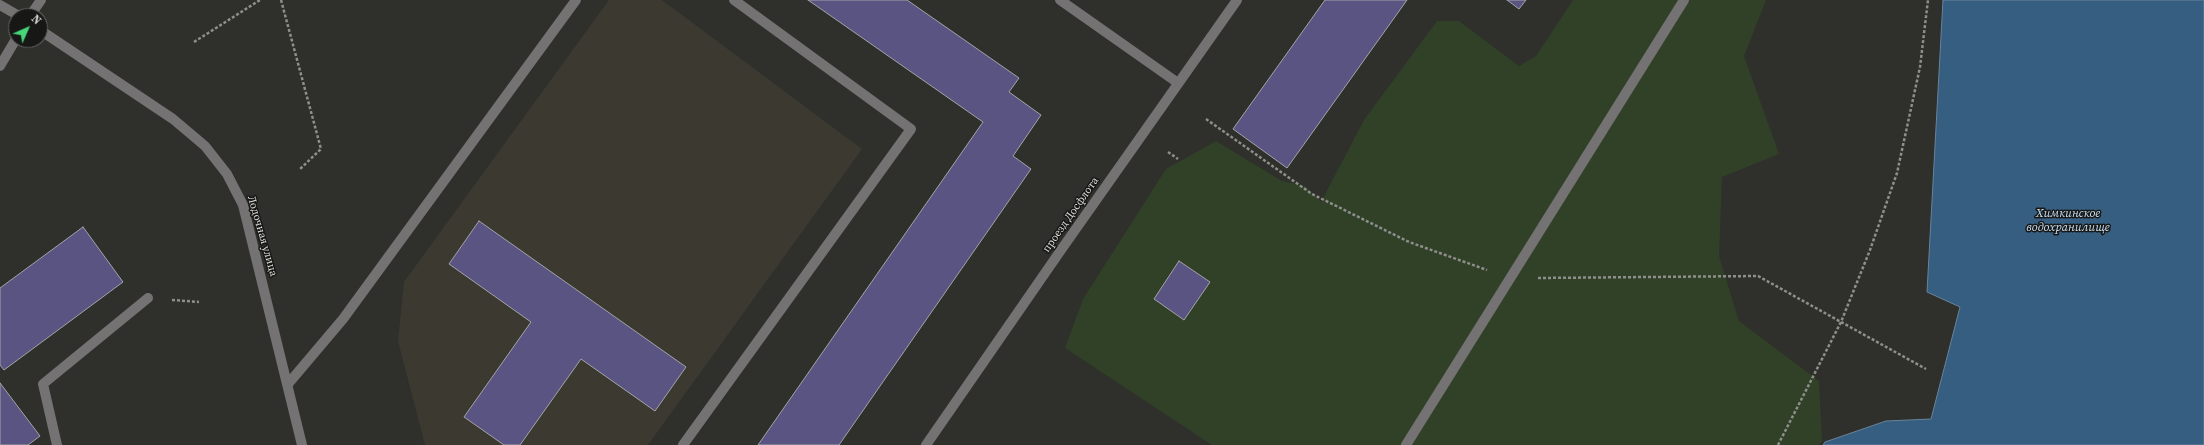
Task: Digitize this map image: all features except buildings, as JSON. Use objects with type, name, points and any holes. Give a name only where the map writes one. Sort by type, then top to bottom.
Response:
[{"type":"street","points":[[288,384],[343,319],[576,0]]},
{"type":"street","points":[[683,445],[911,130],[734,0]]},
{"type":"street","points":[[1060,0],[1178,83]]},
{"type":"street","name":"проезд Досфлота","points":[[926,445],[1060,250],[1237,0]]},
{"type":"street","points":[[1406,445],[1684,0]]},
{"type":"street","name":"Лодочная улица","points":[[48,35],[173,119],[205,146],[227,174],[242,205],[288,384],[302,445]]},
{"type":"street","points":[[0,66],[11,48]]},
{"type":"street","points":[[57,445],[43,384],[148,298]]},
{"type":"path","points":[[194,42],[260,0]]},
{"type":"path","points":[[282,0],[321,150],[300,169]]},
{"type":"path","points":[[1778,445],[1841,322],[1870,250],[1896,173],[1920,67],[1928,0]]},
{"type":"path","points":[[1206,119],[1312,194]]},
{"type":"path","points":[[1168,152],[1178,159]]},
{"type":"path","points":[[1758,276],[1926,369]]},
{"type":"shaded area","points":[[609,0],[662,0],[862,149],[648,445],[425,445],[398,341],[404,282]]},
{"type":"green space","points":[[1573,0],[1766,0],[1744,56],[1779,154],[1722,177],[1719,256],[1739,321],[1819,381],[1822,441],[1819,445],[1212,445],[1065,348],[1083,299],[1166,169],[1216,141],[1282,181],[1305,186],[1321,202],[1364,120],[1437,21],[1459,21],[1519,66],[1536,56]]},
{"type":"water","name":"Химкинское водохранилище","points":[[1943,0],[2204,0],[2204,445],[1823,445],[1825,442],[1886,421],[1931,419],[1960,307],[1927,292]]}]
